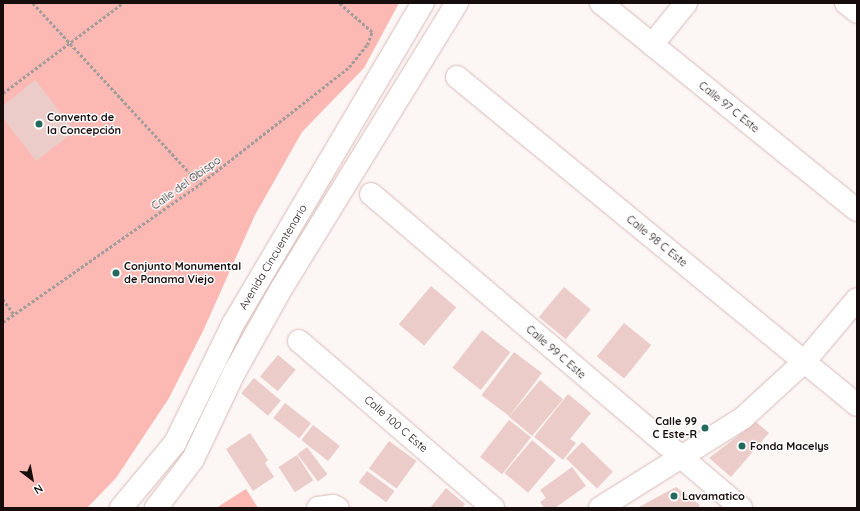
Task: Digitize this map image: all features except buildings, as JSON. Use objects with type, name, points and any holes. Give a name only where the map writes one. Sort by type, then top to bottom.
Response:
[{"type":"street","name":"Avenida Cincuentenario","points":[[121,508],[175,443],[233,324],[423,3]]},
{"type":"street","points":[[156,508],[193,459],[235,371],[281,289],[457,3]]},
{"type":"street","name":"Calle 97 C Este","points":[[601,3],[857,210]]},
{"type":"street","points":[[652,45],[686,3]]},
{"type":"street","points":[[846,3],[857,12]]},
{"type":"street","name":"Calle 98 C Este","points":[[457,77],[857,405]]},
{"type":"street","name":"Calle 99 C Este","points":[[371,194],[679,458],[741,508]]},
{"type":"street","points":[[600,508],[743,418],[804,362],[857,299]]},
{"type":"street","name":"Calle 100 C Este","points":[[299,340],[493,508]]},
{"type":"street","points":[[318,508],[333,506],[338,508]]},
{"type":"path","points":[[32,3],[200,184]]},
{"type":"path","points":[[3,94],[123,3]]},
{"type":"path","name":"Calle del Obispo","points":[[3,322],[200,184],[349,67],[367,45],[372,32],[339,3]]},
{"type":"path","points":[[3,299],[14,314]]},
{"type":"shaded area","name":"Conjunto Monumental de Panama Viejo","points":[[3,3],[399,3],[364,68],[302,132],[255,215],[203,331],[169,398],[116,478],[87,508],[3,508]]},
{"type":"shaded area","points":[[246,489],[258,508],[216,508]]},
{"type":"place","name":"Convento de la Concepción","points":[[39,124]]},
{"type":"place","name":"Conjunto Monumental de Panama Viejo","points":[[116,273]]},
{"type":"place","name":"Calle 99 C Este-R","points":[[705,428]]},
{"type":"place","name":"Fonda Macelys","points":[[742,446]]},
{"type":"place","name":"Lavamatico","points":[[674,496]]}]
